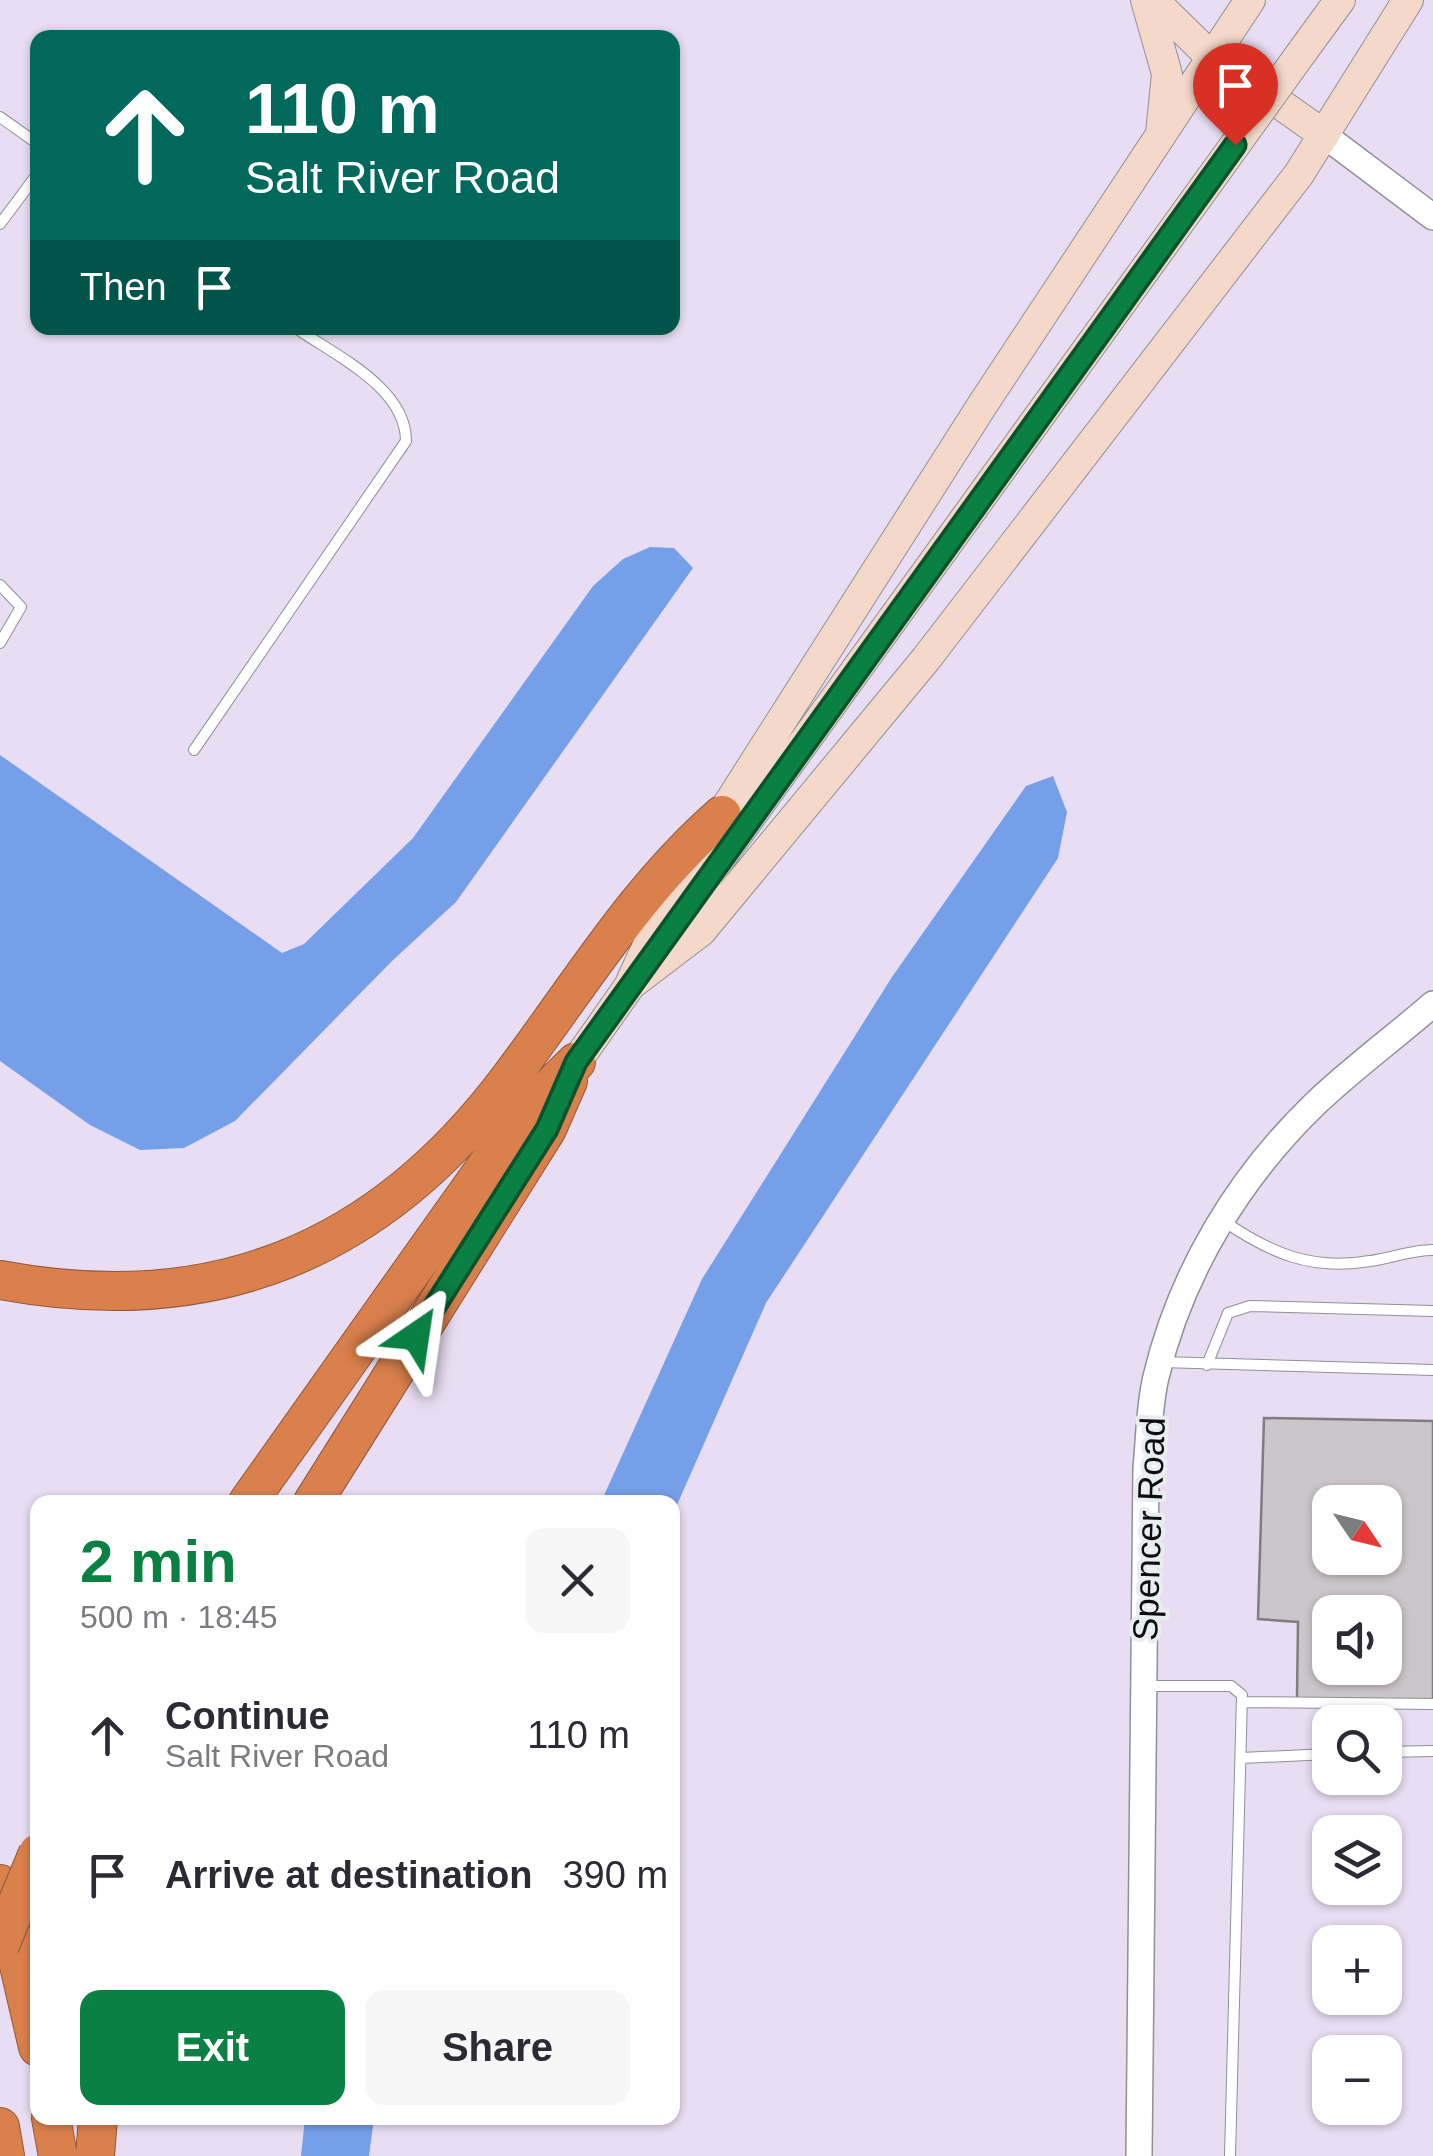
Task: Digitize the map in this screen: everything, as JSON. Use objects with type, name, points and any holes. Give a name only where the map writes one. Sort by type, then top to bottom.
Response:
[{"type":"highway","points":[[0,1280],[65,1292],[170,1292],[271,1267],[354,1229],[457,1142],[508,1080],[619,925],[675,856],[722,814]]},
{"type":"highway","points":[[253,1495],[524,1113],[576,1062]]},
{"type":"highway","points":[[318,1495],[547,1129],[576,1062]]},
{"type":"highway","points":[[0,1944],[30,1872]]},
{"type":"highway","points":[[0,1884],[30,2013]]},
{"type":"highway","points":[[51,2125],[58,2156]]},
{"type":"highway","points":[[96,2156],[98,2125]]},
{"type":"highway","points":[[0,2128],[5,2156]]},
{"type":"main road","points":[[1149,0],[1214,58],[1324,134]]},
{"type":"main road","points":[[1149,0],[1168,74],[1160,140]]},
{"type":"main road","points":[[630,985],[673,891],[983,404],[1250,0]]},
{"type":"main road","points":[[576,1062],[1340,0]]},
{"type":"main road","points":[[630,985],[701,931],[926,659],[1299,174],[1408,0]]},
{"type":"street","points":[[1324,134],[1433,217]]},
{"type":"street","name":"Spencer Road","points":[[1139,2156],[1146,1468],[1160,1362],[1180,1299],[1221,1219],[1292,1127],[1433,1004]]},
{"type":"lane","points":[[0,117],[30,138]]},
{"type":"lane","points":[[0,224],[30,184]]},
{"type":"lane","points":[[194,750],[392,467],[406,440],[406,422],[382,390],[306,335]]},
{"type":"lane","points":[[0,585],[21,607],[0,644]]},
{"type":"lane","points":[[1221,1219],[1276,1254],[1305,1264],[1367,1262],[1433,1250]]},
{"type":"lane","points":[[1206,1365],[1228,1313],[1250,1306],[1433,1311]]},
{"type":"lane","points":[[1160,1362],[1433,1370]]},
{"type":"lane","points":[[1144,1686],[1231,1686],[1243,1702],[1230,2156]]},
{"type":"lane","points":[[1243,1702],[1433,1704]]},
{"type":"lane","points":[[1402,1751],[1433,1750]]},
{"type":"lane","points":[[1242,1758],[1312,1755]]},
{"type":"shaded area","points":[[0,0],[1433,0],[1433,2156],[0,2156]]},
{"type":"water","points":[[650,547],[674,548],[693,568],[456,902],[392,961],[235,1121],[184,1148],[140,1150],[90,1125],[0,1061],[0,755],[282,953],[304,944],[413,838],[593,586],[623,559]]},
{"type":"water","points":[[1053,776],[1067,812],[1058,858],[766,1303],[680,1498],[680,1495],[604,1495],[702,1279],[892,977],[1026,786]]},
{"type":"water","points":[[304,2125],[373,2125],[369,2156],[301,2156]]},
{"type":"building","points":[[1264,1418],[1433,1421],[1433,1700],[1297,1698],[1298,1622],[1258,1619]]},
{"type":"route","points":[[416,1336],[547,1129],[576,1062],[759,802],[1235,145]]}]
